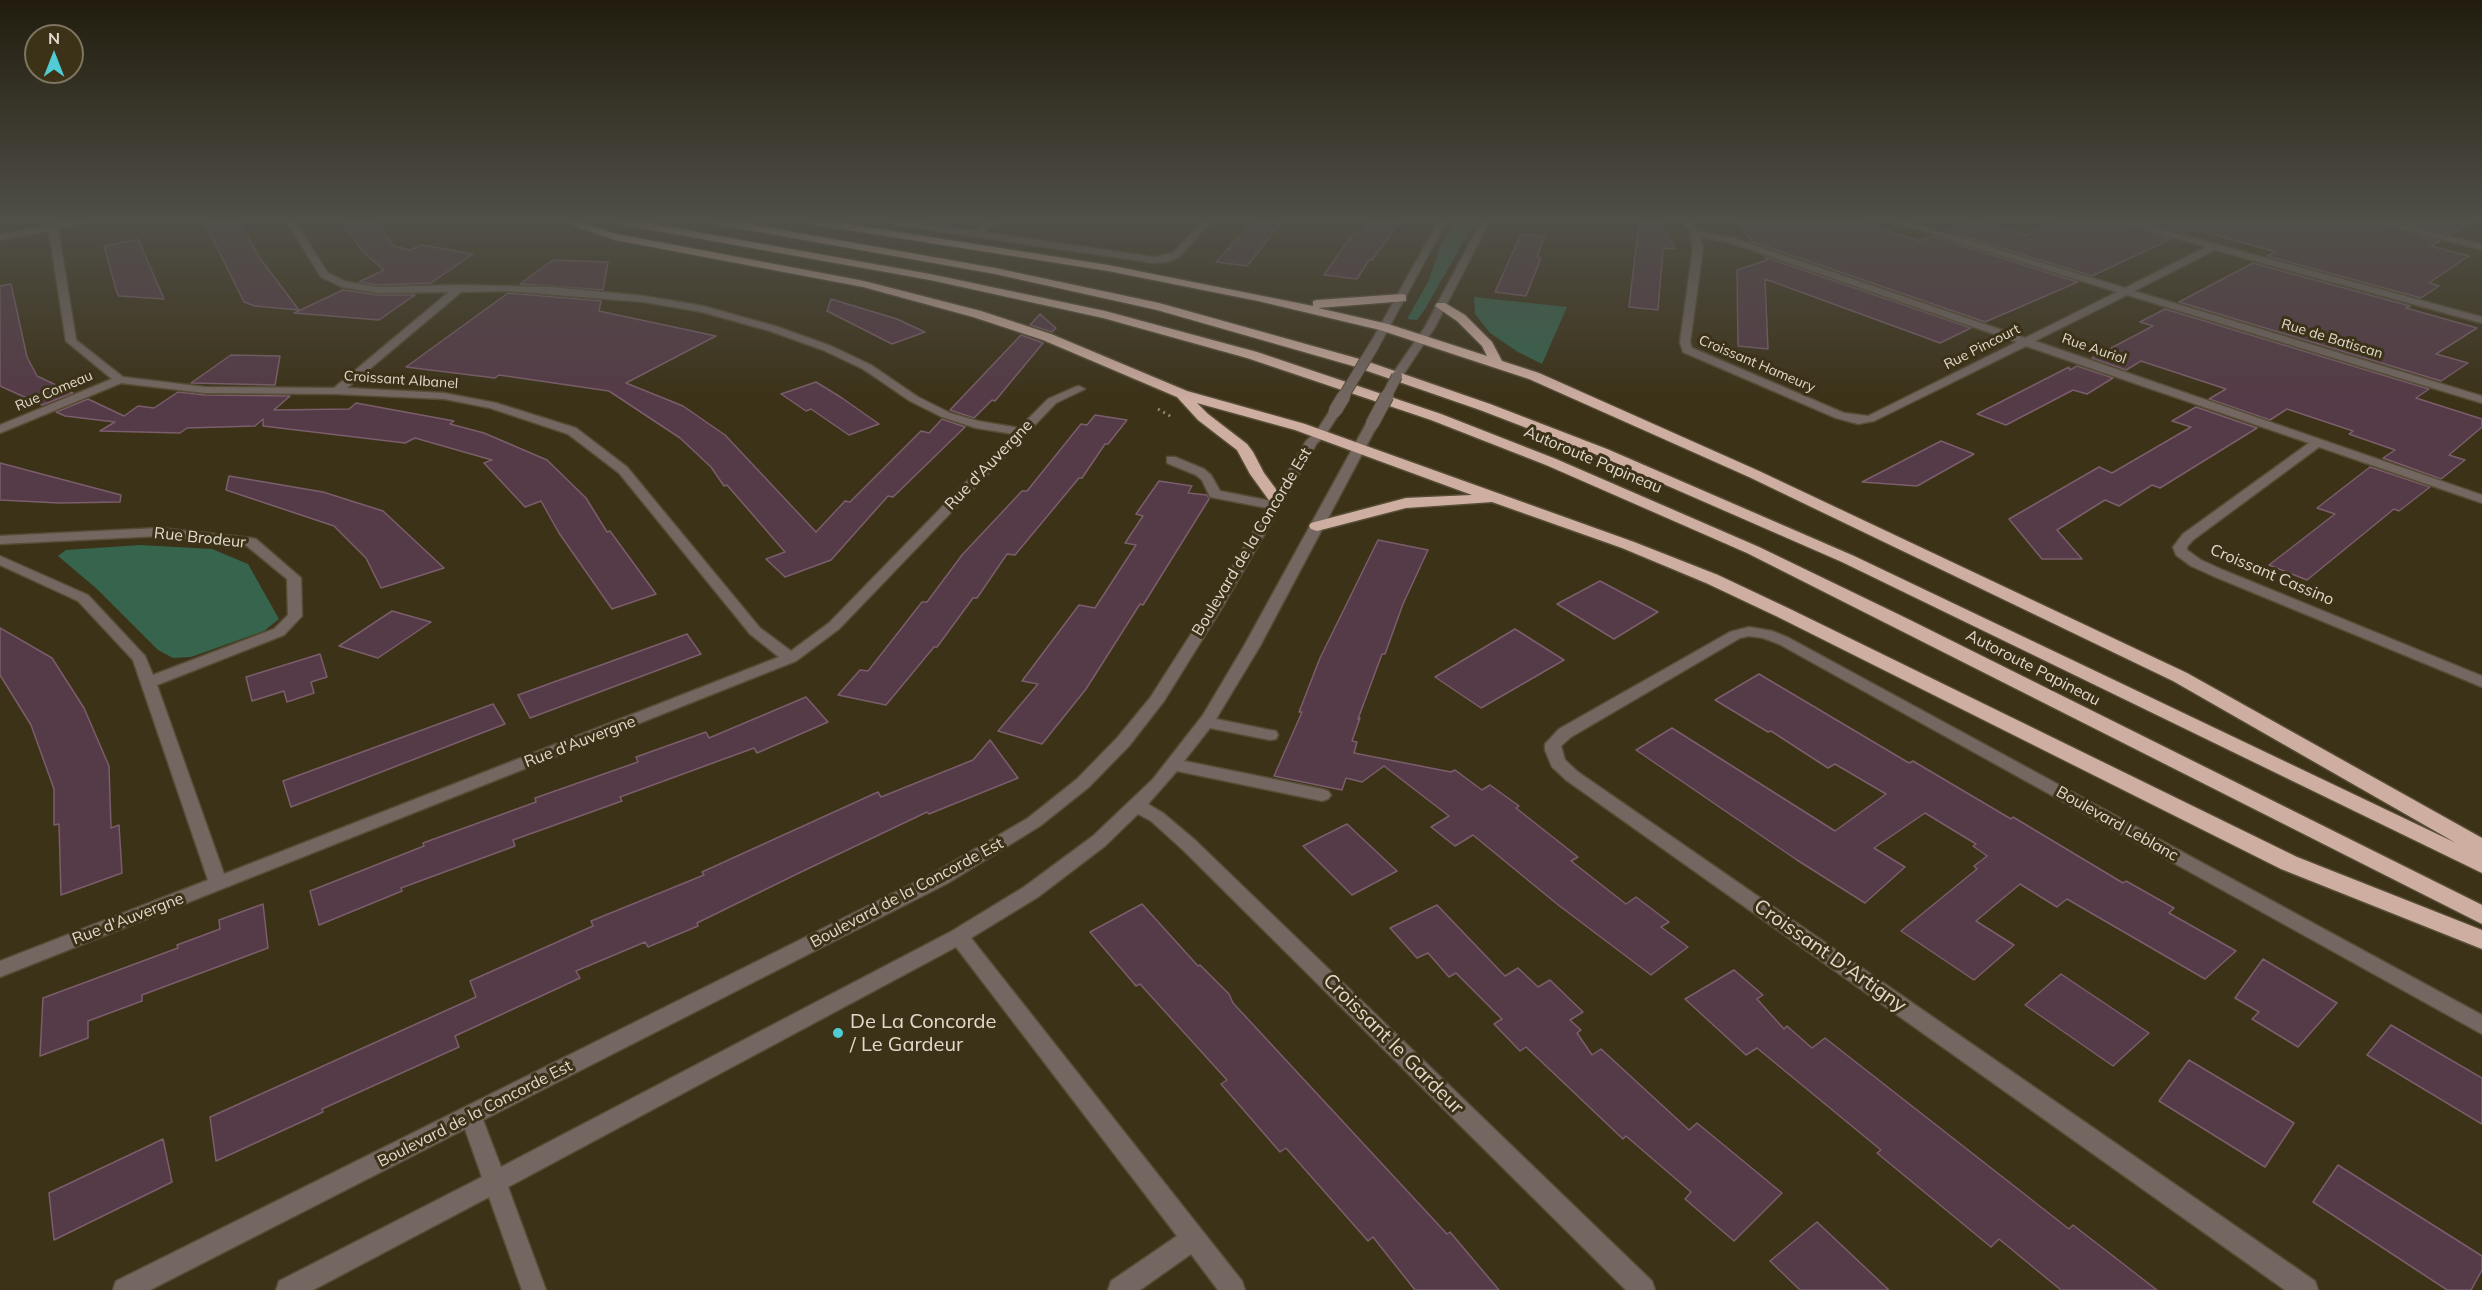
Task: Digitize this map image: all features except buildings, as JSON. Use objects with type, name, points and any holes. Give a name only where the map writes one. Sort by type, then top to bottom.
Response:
[{"type":"highway","points":[[852,282],[942,303],[1047,338],[1182,394],[1320,434],[1638,549],[1712,579],[2289,862],[2482,940]]},
{"type":"highway","name":"Autoroute Papineau","points":[[955,282],[1087,310],[1252,355],[1436,417],[1551,462],[1763,555],[2482,915]]},
{"type":"highway","name":"Autoroute Papineau","points":[[1047,282],[1148,304],[1301,346],[1458,398],[1602,452],[1789,532],[2188,721],[2482,865]]},
{"type":"highway","points":[[1181,282],[1294,305],[1384,327],[1496,363],[1563,388],[1673,436],[1877,531],[2180,677],[2482,848]]},
{"type":"highway","points":[[1294,305],[1402,298]]},
{"type":"highway","points":[[1441,306],[1461,318],[1488,345],[1496,363]]},
{"type":"highway","points":[[1182,394],[1203,417],[1242,447],[1275,502]]},
{"type":"highway","points":[[1317,526],[1406,502],[1495,498]]},
{"type":"street","points":[[61,282],[71,341],[120,380]]},
{"type":"street","points":[[336,282],[355,288],[378,290],[507,288],[599,294],[664,302],[721,314],[774,328],[827,348],[867,367],[914,399],[946,414],[1021,432]]},
{"type":"street","name":"Boulevard de la Concorde Est","points":[[125,1290],[942,878],[1006,841],[1058,803],[1083,783],[1123,742],[1156,700],[1216,606],[1312,441],[1320,434],[1335,411],[1410,282]]},
{"type":"street","points":[[288,1290],[683,1084],[960,936],[993,917],[1063,869],[1138,806],[1174,765],[1206,722],[1239,670],[1409,355],[1453,282]]},
{"type":"street","name":"Croissant Hameury","points":[[1693,282],[1686,332],[1687,350],[1830,411],[1858,420]]},
{"type":"street","name":"Rue Auriol","points":[[1854,282],[2482,499]]},
{"type":"street","name":"Rue de Batiscan","points":[[2095,282],[2482,400]]},
{"type":"street","name":"Rue Pincourt","points":[[1858,420],[1870,419],[1884,413],[2142,282]]},
{"type":"street","points":[[2344,282],[2482,320]]},
{"type":"street","points":[[337,391],[459,288]]},
{"type":"street","points":[[2469,316],[2482,308]]},
{"type":"street","name":"Croissant Albanel","points":[[120,380],[205,390],[337,391],[444,396],[492,405],[572,431],[623,470],[755,631],[764,640],[791,658]]},
{"type":"street","name":"Rue Comeau","points":[[0,429],[120,380]]},
{"type":"street","name":"Rue d'Auvergne","points":[[0,969],[791,658],[834,626],[1052,401],[1078,389]]},
{"type":"street","name":"Croissant Cassino","points":[[2318,442],[2188,537],[2180,547],[2181,552],[2189,559],[2211,570],[2482,682]]},
{"type":"street","points":[[1171,460],[1200,472],[1215,494],[1275,502]]},
{"type":"street","name":"Rue Brodeur","points":[[0,540],[159,532],[251,542],[294,578],[295,616],[279,632],[148,683]]},
{"type":"street","points":[[0,560],[83,598],[140,659],[218,883]]},
{"type":"street","name":"Boulevard Leblanc","points":[[1749,631],[1767,634],[1784,641],[2482,1024]]},
{"type":"street","name":"Croissant D'Artigny","points":[[1749,631],[1723,641],[1564,733],[1553,744],[1558,763],[1572,776],[2306,1290]]},
{"type":"street","points":[[1206,722],[1270,735]]},
{"type":"street","points":[[1174,765],[1322,795]]},
{"type":"street","name":"Croissant le Gardeur","points":[[1138,806],[1157,817],[1189,845],[1642,1290]]},
{"type":"street","points":[[960,936],[1233,1290]]},
{"type":"street","points":[[471,1116],[534,1290]]},
{"type":"street","points":[[1120,1290],[1192,1239]]},
{"type":"green space","points":[[1428,282],[1440,282],[1417,320],[1407,319]]},
{"type":"green space","points":[[1474,297],[1567,307],[1542,364],[1518,352],[1490,333],[1475,314]]},
{"type":"green space","points":[[140,545],[212,549],[248,564],[279,619],[264,631],[191,657],[173,658],[158,650],[97,589],[58,556],[66,550]]},
{"type":"place","name":"De La Concorde / Le Gardeur","points":[[838,1033]]}]
